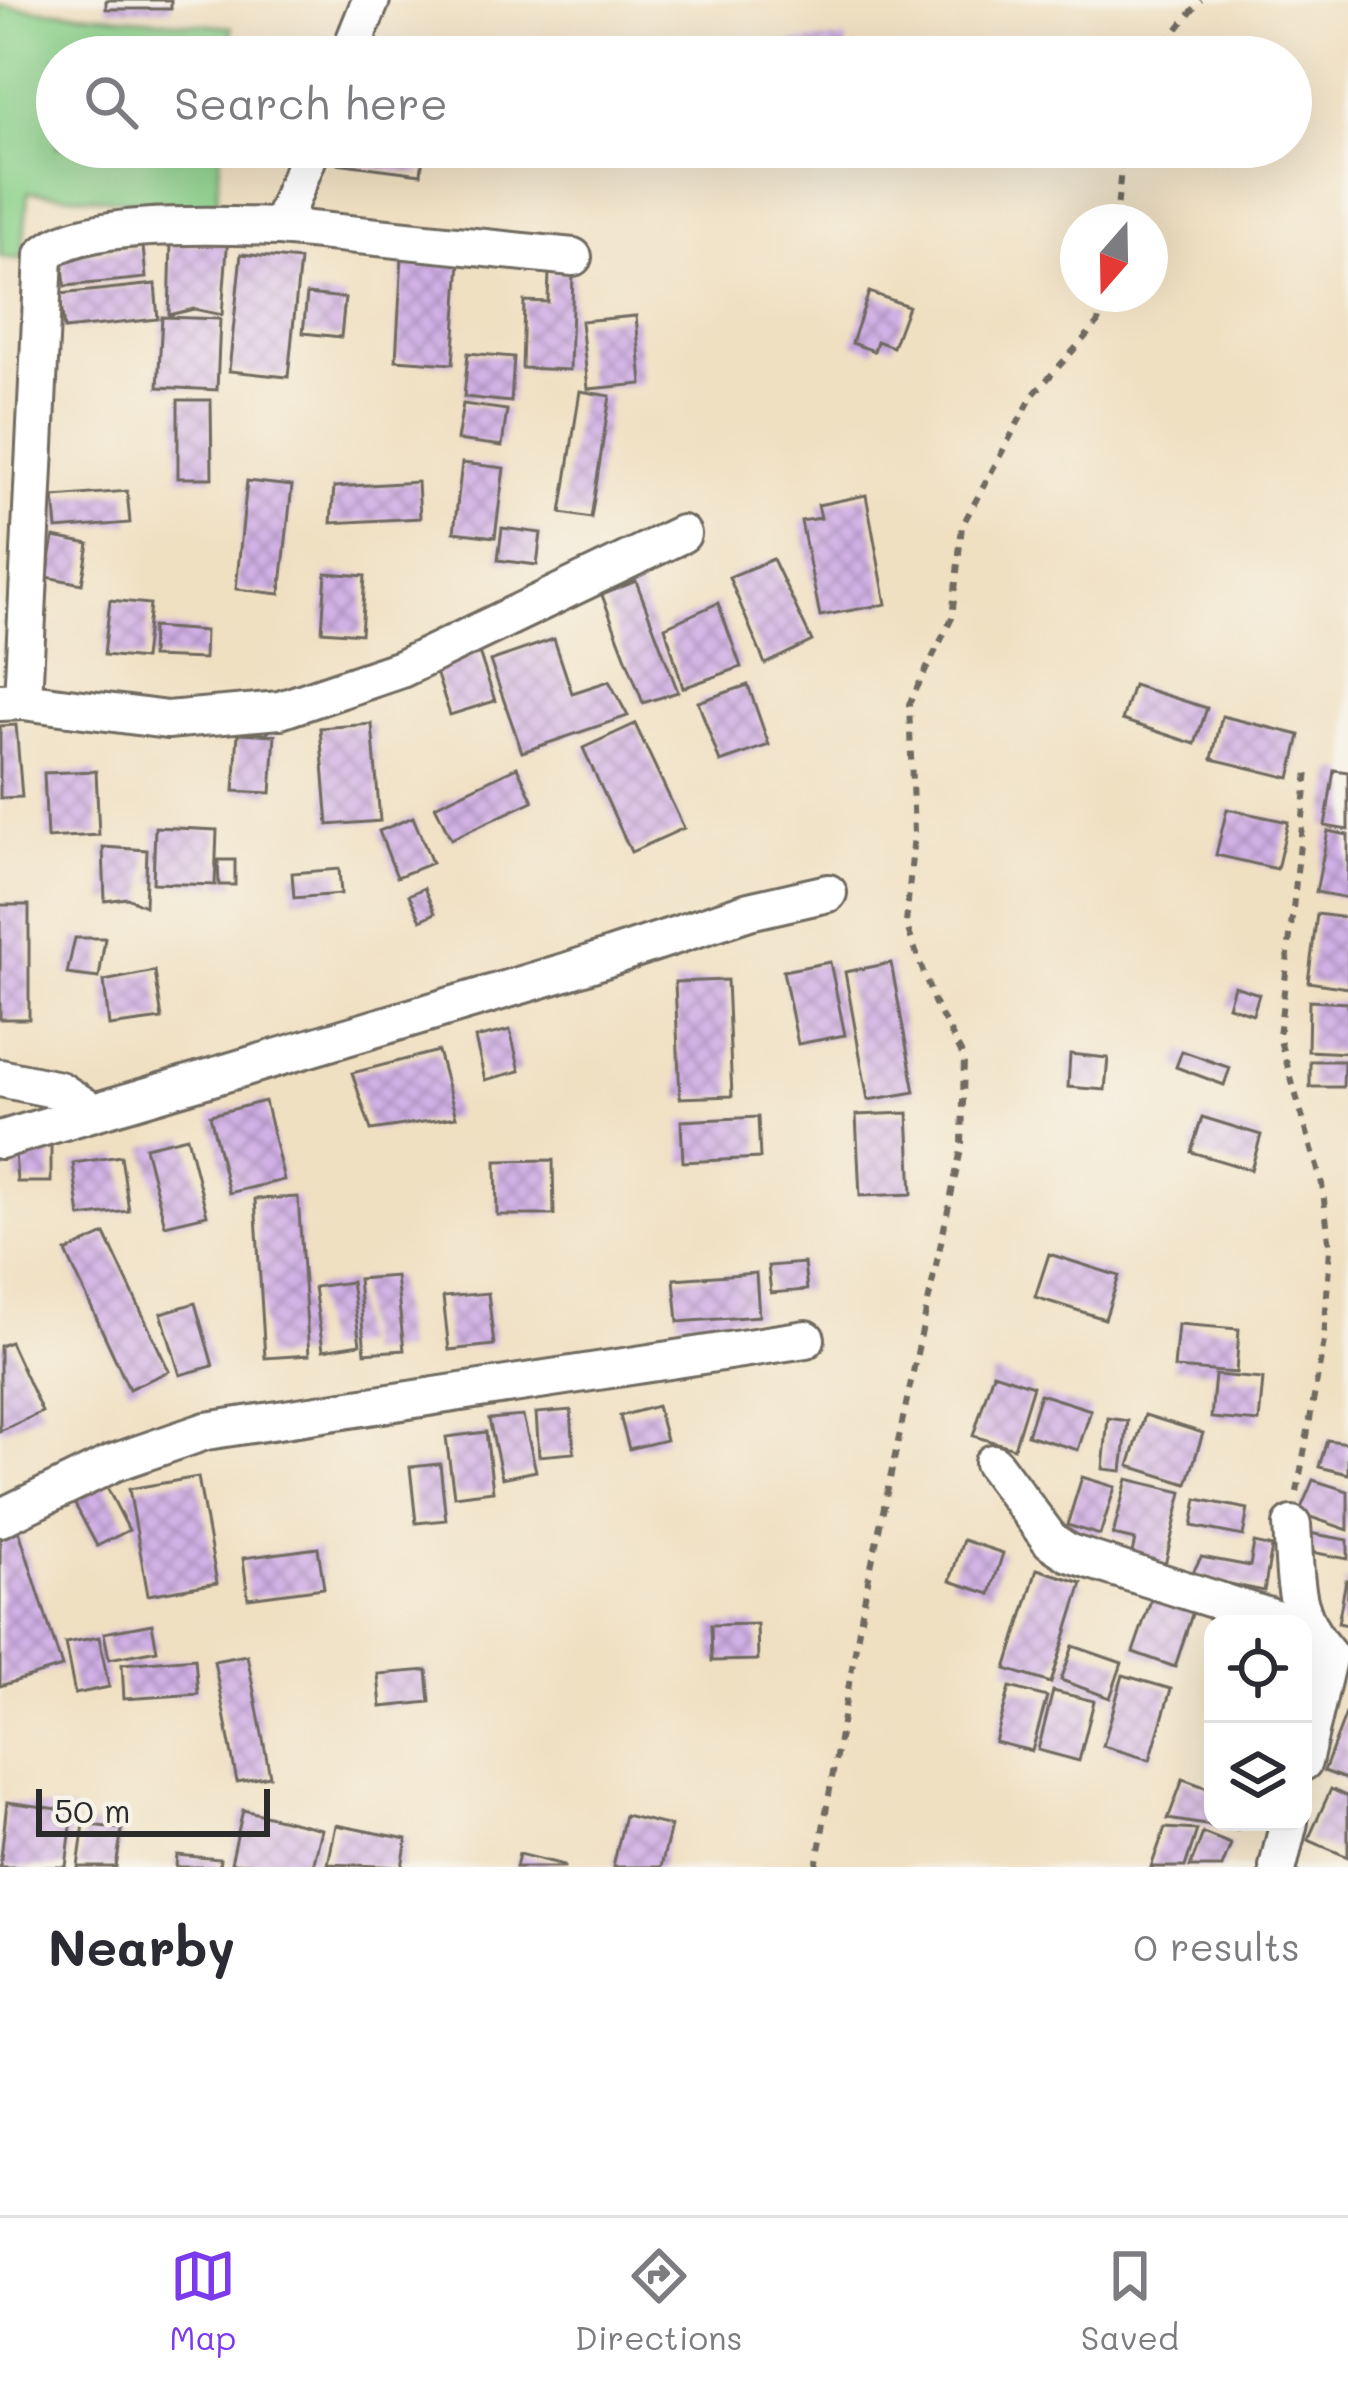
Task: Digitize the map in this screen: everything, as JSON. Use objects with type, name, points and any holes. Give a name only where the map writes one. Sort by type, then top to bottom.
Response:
[{"type":"street","points":[[356,36],[371,0]]},
{"type":"street","points":[[280,227],[304,168]]},
{"type":"street","points":[[573,256],[280,227],[171,225],[71,239],[44,256],[11,702],[167,720],[280,710],[401,669],[682,534]]},
{"type":"street","points":[[0,1140],[565,972],[749,911],[828,893]]},
{"type":"street","points":[[0,1078],[59,1090],[90,1110]]},
{"type":"street","points":[[0,1518],[113,1463],[206,1431],[806,1339]]},
{"type":"street","points":[[992,1463],[1051,1541],[1069,1553],[1315,1639]]},
{"type":"street","points":[[1292,1526],[1315,1639],[1307,1723]]},
{"type":"street","points":[[1278,1867],[1287,1831]]},
{"type":"path","points":[[1172,36],[1201,0]]},
{"type":"path","points":[[1118,204],[1121,168]]},
{"type":"path","points":[[816,1867],[866,1590],[962,1144],[964,1058],[934,1002],[906,924],[914,834],[909,704],[952,618],[962,526],[1033,395],[1098,323],[1100,312]]},
{"type":"path","points":[[1292,1526],[1324,1341],[1330,1248],[1322,1184],[1279,1037],[1308,771]]},
{"type":"green space","points":[[0,6],[232,27],[231,36],[36,36],[36,168],[219,168],[216,208],[28,192],[22,259],[0,257]]},
{"type":"building","points":[[106,0],[171,0],[171,9],[106,9]]},
{"type":"building","points":[[375,168],[422,168],[421,174]]},
{"type":"building","points":[[201,232],[228,235],[222,315],[194,309],[169,315],[171,243],[201,244]]},
{"type":"building","points":[[143,247],[146,278],[65,286],[62,255]]},
{"type":"building","points":[[241,254],[300,260],[288,377],[229,371]]},
{"type":"building","points":[[402,257],[460,261],[453,364],[396,360]]},
{"type":"building","points":[[549,272],[573,273],[570,370],[522,368],[524,301],[548,302]]},
{"type":"building","points":[[155,284],[158,319],[64,329],[60,294]]},
{"type":"building","points":[[869,292],[908,306],[893,347],[877,341],[874,351],[852,343]]},
{"type":"building","points":[[307,294],[345,298],[341,337],[303,333]]},
{"type":"building","points":[[636,316],[642,384],[588,389],[581,321]]},
{"type":"building","points":[[162,317],[220,319],[217,390],[158,387]]},
{"type":"building","points":[[468,353],[514,357],[511,402],[464,397]]},
{"type":"building","points":[[580,391],[610,396],[591,518],[561,513]]},
{"type":"building","points":[[178,400],[211,400],[212,478],[178,478]]},
{"type":"building","points":[[463,404],[507,410],[502,446],[457,440]]},
{"type":"building","points":[[462,463],[504,468],[495,537],[454,532]]},
{"type":"building","points":[[247,481],[292,486],[280,594],[236,589]]},
{"type":"building","points":[[418,482],[420,518],[331,523],[334,487]]},
{"type":"building","points":[[127,491],[130,523],[57,529],[54,497]]},
{"type":"building","points":[[866,495],[886,604],[820,616],[801,521],[821,518],[818,505]]},
{"type":"building","points":[[502,528],[541,533],[537,565],[498,560]]},
{"type":"building","points":[[54,537],[89,544],[82,584],[47,577]]},
{"type":"building","points":[[773,559],[812,641],[765,664],[729,577]]},
{"type":"building","points":[[326,573],[365,576],[361,634],[322,631]]},
{"type":"building","points":[[636,581],[678,692],[643,703],[602,595]]},
{"type":"building","points":[[110,600],[150,604],[144,659],[104,655]]},
{"type":"building","points":[[718,603],[741,667],[683,688],[665,627]]},
{"type":"building","points":[[152,627],[205,631],[204,659],[151,657]]},
{"type":"building","points":[[554,639],[572,693],[609,681],[628,716],[522,752],[490,661]]},
{"type":"building","points":[[479,652],[495,701],[450,715],[434,666]]},
{"type":"building","points":[[748,685],[769,745],[720,762],[698,702]]},
{"type":"building","points":[[1133,685],[1207,708],[1195,744],[1122,720]]},
{"type":"building","points":[[1222,716],[1300,735],[1290,778],[1212,759]]},
{"type":"building","points":[[372,724],[380,821],[328,825],[320,728]]},
{"type":"building","points":[[635,724],[684,828],[631,852],[583,748]]},
{"type":"building","points":[[16,725],[22,797],[0,798],[0,726]]},
{"type":"building","points":[[238,733],[275,735],[271,793],[234,791]]},
{"type":"building","points":[[517,767],[533,801],[451,839],[435,806]]},
{"type":"building","points":[[1334,770],[1348,772],[1348,830],[1325,826]]},
{"type":"building","points":[[96,771],[99,835],[47,838],[44,773]]},
{"type":"building","points":[[1227,809],[1288,822],[1277,869],[1216,855]]},
{"type":"building","points":[[413,817],[432,863],[397,877],[379,831]]},
{"type":"building","points":[[155,827],[217,830],[215,885],[153,883]]},
{"type":"building","points":[[1328,831],[1348,835],[1348,898],[1316,892]]},
{"type":"building","points":[[103,847],[147,850],[145,906],[127,898],[105,901]]},
{"type":"building","points":[[218,860],[235,860],[235,885],[219,885]]},
{"type":"building","points":[[339,869],[341,894],[294,898],[292,873]]},
{"type":"building","points":[[424,888],[435,913],[421,920],[409,895]]},
{"type":"building","points":[[0,905],[29,905],[29,1019],[0,1019]]},
{"type":"building","points":[[1317,914],[1348,918],[1348,988],[1308,982]]},
{"type":"building","points":[[75,938],[105,938],[99,978],[67,974]]},
{"type":"building","points":[[830,962],[845,1035],[798,1044],[783,971]]},
{"type":"building","points":[[891,963],[915,1092],[868,1100],[845,972]]},
{"type":"building","points":[[155,971],[162,1019],[109,1026],[104,981]]},
{"type":"building","points":[[727,980],[732,1096],[680,1098],[675,982]]},
{"type":"building","points":[[1234,986],[1259,994],[1253,1014],[1228,1006]]},
{"type":"building","points":[[1309,1001],[1348,1003],[1348,1053],[1308,1051]]},
{"type":"building","points":[[510,1030],[520,1071],[485,1080],[475,1038]]},
{"type":"building","points":[[438,1051],[456,1117],[371,1130],[352,1073]]},
{"type":"building","points":[[1182,1051],[1230,1068],[1224,1085],[1176,1067]]},
{"type":"building","points":[[1070,1054],[1108,1058],[1105,1090],[1068,1087]]},
{"type":"building","points":[[1310,1061],[1344,1061],[1343,1087],[1310,1087]]},
{"type":"building","points":[[265,1101],[284,1180],[229,1193],[210,1115]]},
{"type":"building","points":[[908,1113],[912,1194],[860,1196],[856,1115]]},
{"type":"building","points":[[758,1117],[760,1158],[683,1162],[681,1121]]},
{"type":"building","points":[[1202,1117],[1261,1135],[1251,1170],[1191,1152]]},
{"type":"building","points":[[187,1137],[207,1215],[165,1225],[145,1147]]},
{"type":"building","points":[[51,1140],[51,1182],[17,1182],[15,1150]]},
{"type":"building","points":[[121,1156],[129,1211],[80,1217],[73,1163]]},
{"type":"building","points":[[553,1160],[554,1215],[497,1215],[496,1161]]},
{"type":"building","points":[[298,1197],[309,1355],[265,1358],[255,1199]]},
{"type":"building","points":[[105,1234],[169,1371],[129,1389],[66,1252]]},
{"type":"building","points":[[1049,1254],[1119,1276],[1105,1319],[1035,1297]]},
{"type":"building","points":[[804,1263],[807,1290],[771,1293],[768,1266]]},
{"type":"building","points":[[756,1273],[759,1316],[678,1322],[674,1279]]},
{"type":"building","points":[[396,1276],[404,1350],[365,1353],[358,1279]]},
{"type":"building","points":[[351,1282],[360,1344],[323,1350],[314,1287]]},
{"type":"building","points":[[488,1293],[494,1345],[449,1350],[443,1297]]},
{"type":"building","points":[[195,1303],[213,1366],[180,1375],[161,1313]]},
{"type":"building","points":[[1178,1324],[1239,1329],[1236,1373],[1174,1368]]},
{"type":"building","points":[[10,1342],[42,1412],[0,1431],[0,1346]]},
{"type":"building","points":[[993,1373],[1033,1386],[1014,1448],[973,1436]]},
{"type":"building","points":[[1215,1375],[1263,1379],[1259,1422],[1211,1418]]},
{"type":"building","points":[[1040,1394],[1091,1410],[1078,1450],[1027,1435]]},
{"type":"building","points":[[657,1406],[666,1440],[629,1449],[620,1416]]},
{"type":"building","points":[[571,1410],[574,1453],[539,1456],[536,1413]]},
{"type":"building","points":[[1145,1415],[1203,1433],[1187,1484],[1129,1466]]},
{"type":"building","points":[[523,1416],[536,1471],[502,1478],[489,1419]]},
{"type":"building","points":[[1108,1418],[1128,1421],[1122,1471],[1103,1469]]},
{"type":"building","points":[[486,1432],[493,1491],[454,1496],[446,1437]]},
{"type":"building","points":[[1327,1440],[1348,1443],[1348,1474],[1319,1467]]},
{"type":"building","points":[[440,1464],[446,1520],[416,1523],[410,1467]]},
{"type":"building","points":[[101,1476],[129,1530],[97,1546],[69,1493]]},
{"type":"building","points":[[198,1477],[217,1583],[148,1595],[129,1489]]},
{"type":"building","points":[[1082,1477],[1115,1487],[1100,1535],[1067,1525]]},
{"type":"building","points":[[1127,1479],[1182,1492],[1165,1565],[1131,1557],[1135,1540],[1113,1535]]},
{"type":"building","points":[[1313,1480],[1348,1491],[1348,1530],[1299,1513]]},
{"type":"building","points":[[1197,1499],[1248,1509],[1243,1536],[1192,1526]]},
{"type":"building","points":[[19,1531],[62,1667],[0,1686],[0,1539]]},
{"type":"building","points":[[1309,1533],[1348,1540],[1348,1559],[1306,1551]]},
{"type":"building","points":[[963,1540],[1003,1553],[990,1594],[950,1581]]},
{"type":"building","points":[[1254,1543],[1272,1547],[1264,1591],[1191,1576],[1201,1557],[1250,1566]]},
{"type":"building","points":[[318,1548],[324,1588],[248,1598],[243,1558]]},
{"type":"building","points":[[1037,1569],[1082,1583],[1051,1683],[1006,1669]]},
{"type":"building","points":[[1348,1580],[1348,1625],[1338,1623]]},
{"type":"building","points":[[1152,1597],[1193,1611],[1175,1667],[1133,1652]]},
{"type":"building","points":[[152,1624],[157,1650],[109,1659],[104,1633]]},
{"type":"building","points":[[757,1624],[758,1660],[712,1661],[711,1625]]},
{"type":"building","points":[[99,1637],[109,1687],[75,1694],[65,1643]]},
{"type":"building","points":[[1073,1646],[1122,1663],[1110,1698],[1061,1680]]},
{"type":"building","points":[[247,1655],[270,1776],[237,1782],[214,1661]]},
{"type":"building","points":[[195,1658],[198,1694],[124,1699],[122,1664]]},
{"type":"building","points":[[427,1670],[430,1702],[381,1707],[378,1674]]},
{"type":"building","points":[[1123,1675],[1171,1689],[1150,1760],[1103,1746]]},
{"type":"building","points":[[1010,1687],[1047,1697],[1032,1751],[995,1742]]},
{"type":"building","points":[[1053,1691],[1094,1701],[1079,1761],[1038,1750]]},
{"type":"building","points":[[1348,1708],[1348,1780],[1324,1771]]},
{"type":"building","points":[[1183,1779],[1204,1787],[1204,1825],[1168,1819]]},
{"type":"building","points":[[1331,1789],[1348,1797],[1348,1857],[1308,1840]]},
{"type":"building","points":[[7,1802],[73,1811],[66,1867],[0,1867]]},
{"type":"building","points":[[243,1810],[322,1829],[313,1867],[231,1863]]},
{"type":"building","points":[[625,1815],[671,1826],[661,1867],[613,1867]]},
{"type":"building","points":[[84,1824],[122,1829],[116,1867],[78,1867]]},
{"type":"building","points":[[336,1825],[407,1839],[402,1867],[328,1864]]},
{"type":"building","points":[[1165,1828],[1197,1830],[1185,1867],[1151,1867]]},
{"type":"building","points":[[1203,1833],[1231,1844],[1222,1867],[1190,1867]]},
{"type":"building","points":[[519,1854],[564,1865],[564,1867],[516,1867]]},
{"type":"building","points":[[177,1855],[220,1859],[219,1867],[176,1867]]}]
